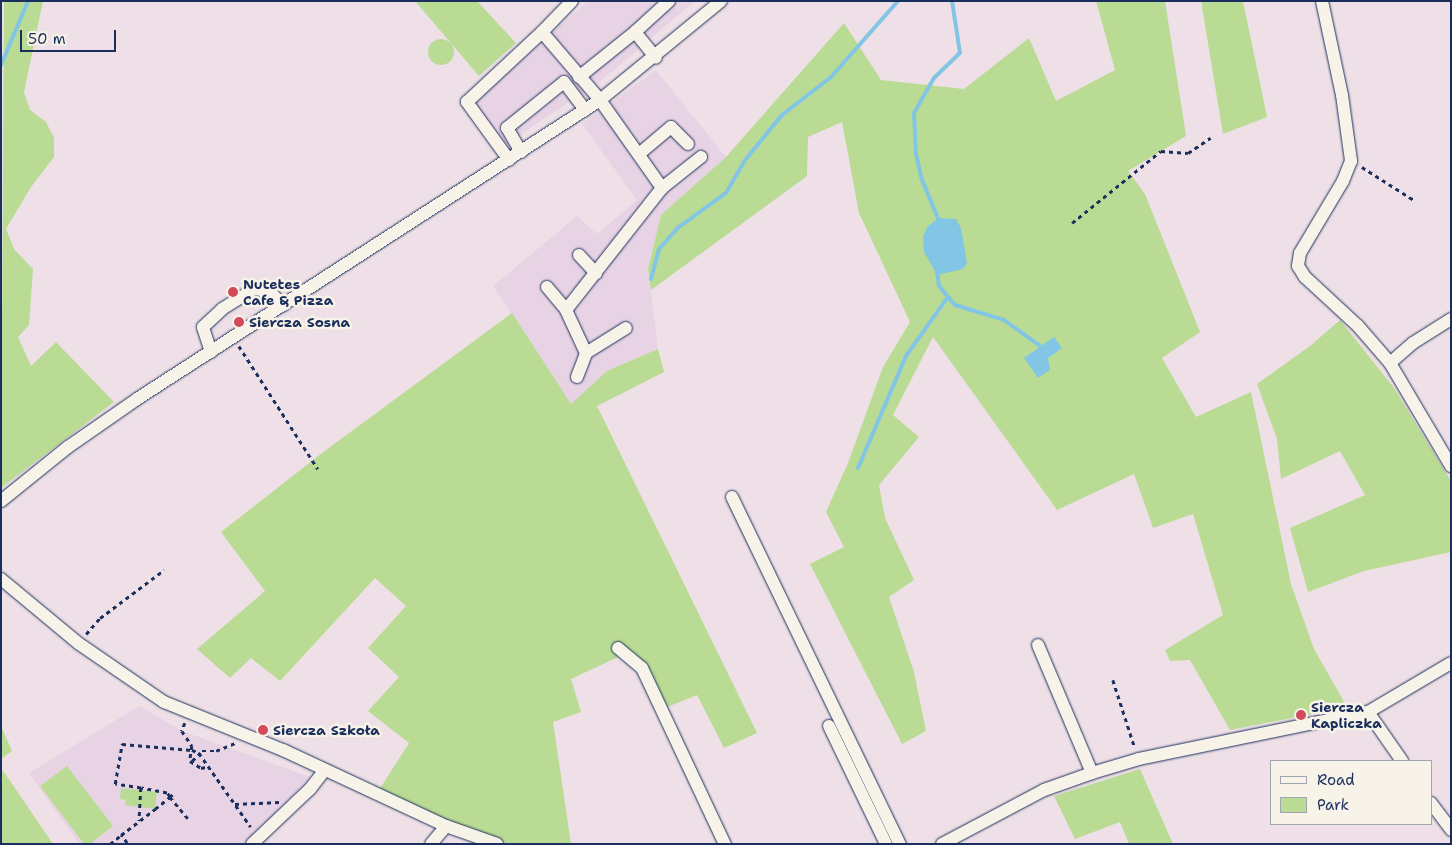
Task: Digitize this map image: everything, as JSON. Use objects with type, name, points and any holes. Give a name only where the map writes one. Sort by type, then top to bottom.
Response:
[{"type":"street","points":[[510,160],[467,102],[542,32],[572,1]]},
{"type":"street","points":[[579,77],[635,32],[669,1]]},
{"type":"street","points":[[1,501],[108,418],[510,160],[600,100],[656,58],[721,1]]},
{"type":"street","points":[[1322,1],[1342,95],[1350,161],[1343,181],[1300,253],[1298,266],[1305,277],[1358,326],[1390,362],[1451,466]]},
{"type":"street","points":[[542,32],[600,100],[662,188]]},
{"type":"street","points":[[635,32],[656,58]]},
{"type":"street","points":[[521,152],[507,128],[564,82],[585,110]]},
{"type":"street","points":[[639,154],[671,127],[688,144]]},
{"type":"street","points":[[566,310],[662,188],[701,157]]},
{"type":"street","points":[[579,255],[596,272]]},
{"type":"street","points":[[547,287],[566,310],[586,353]]},
{"type":"street","points":[[211,352],[203,327],[222,309],[255,288],[272,294],[283,305]]},
{"type":"street","points":[[1390,362],[1413,343],[1451,319]]},
{"type":"street","points":[[577,377],[586,353],[626,328]]},
{"type":"street","points":[[732,497],[900,844]]},
{"type":"street","points":[[1,579],[78,643],[164,702],[325,770],[446,826],[497,844]]},
{"type":"street","points":[[1038,645],[1092,773]]},
{"type":"street","points":[[618,648],[642,668],[725,844]]},
{"type":"street","points":[[942,844],[1044,790],[1092,773],[1139,759],[1368,712],[1451,663]]},
{"type":"street","points":[[1038,664],[1061,702]]},
{"type":"street","points":[[1368,712],[1401,760]]},
{"type":"street","points":[[829,726],[886,844]]},
{"type":"street","points":[[252,844],[310,788],[325,770]]},
{"type":"street","points":[[1432,804],[1451,830]]},
{"type":"street","points":[[431,844],[446,826]]},
{"type":"path","points":[[1072,223],[1161,151],[1188,153],[1210,138]]},
{"type":"path","points":[[1350,161],[1414,200]]},
{"type":"path","points":[[233,337],[318,468]]},
{"type":"path","points":[[78,643],[100,618],[164,570]]},
{"type":"path","points":[[1113,680],[1139,759]]},
{"type":"path","points":[[185,722],[182,731],[192,750],[192,761]]},
{"type":"path","points":[[189,820],[167,792],[116,784],[122,744],[192,750],[199,753],[206,767],[251,827]]},
{"type":"path","points":[[192,761],[199,753],[234,744]]},
{"type":"path","points":[[192,761],[201,768],[206,767]]},
{"type":"path","points":[[139,821],[140,788]]},
{"type":"path","points":[[110,844],[172,796]]},
{"type":"path","points":[[235,804],[281,802]]},
{"type":"path","points":[[121,835],[126,843]]},
{"type":"shaded area","points":[[588,1],[695,1],[602,80],[505,145],[472,103]]},
{"type":"shaded area","points":[[656,70],[726,157],[661,215],[648,269],[658,349],[607,371],[571,405],[493,286],[577,216],[597,234],[637,200],[582,124]]},
{"type":"shaded area","points":[[139,706],[182,731],[310,777],[278,812],[242,844],[79,844],[29,773]]},
{"type":"green space","points":[[4,1],[43,1],[24,92],[30,110],[46,122],[54,138],[54,157],[31,187],[6,229],[14,249],[33,269],[29,325],[18,337],[31,366],[56,342],[114,402],[1,488]]},
{"type":"green space","points":[[415,1],[477,1],[516,43],[479,76]]},
{"type":"green space","points":[[1096,1],[1165,1],[1186,136],[1128,171],[1145,194],[1200,332],[1162,358],[1196,417],[1251,392],[1291,584],[1314,649],[1347,707],[1230,730],[1190,660],[1170,661],[1165,650],[1223,615],[1193,514],[1153,528],[1134,474],[1057,510],[933,337],[893,415],[919,437],[879,485],[885,518],[914,580],[889,597],[914,672],[926,731],[902,744],[810,564],[844,547],[826,512],[848,463],[883,367],[910,322],[859,213],[842,122],[808,137],[807,176],[651,290],[648,269],[661,215],[726,157],[844,23],[881,80],[964,89],[1029,38],[1056,101],[1115,70]]},
{"type":"green space","points":[[1201,1],[1243,1],[1267,117],[1223,134]]},
{"type":"green space","points":[[441,39],[450,43],[454,52],[450,61],[441,65],[432,61],[428,52],[432,43]]},
{"type":"green space","points":[[512,313],[571,404],[607,371],[658,349],[664,372],[597,406],[757,733],[724,748],[697,695],[660,710],[631,651],[571,679],[581,712],[553,722],[571,844],[510,844],[485,837],[379,790],[409,743],[368,711],[399,677],[368,648],[406,606],[375,578],[280,681],[251,658],[230,678],[197,649],[265,591],[221,532],[322,453]]},
{"type":"green space","points":[[1340,320],[1394,388],[1451,481],[1451,552],[1364,571],[1308,592],[1290,528],[1365,495],[1340,451],[1281,479],[1277,439],[1257,384],[1310,346]]},
{"type":"green space","points":[[1,726],[12,751],[1,759]]},
{"type":"green space","points":[[67,766],[113,826],[90,844],[84,844],[40,786]]},
{"type":"green space","points":[[1140,769],[1173,844],[1129,844],[1120,822],[1075,839],[1054,796]]},
{"type":"green space","points":[[1,771],[4,772],[53,844],[1,844]]},
{"type":"green space","points":[[121,788],[157,792],[155,809],[125,805],[126,800],[120,799]]},
{"type":"water","points":[[939,218],[956,219],[961,228],[967,263],[963,269],[937,275],[924,252],[923,236],[928,226]]},
{"type":"water","points":[[1054,337],[1062,348],[1048,358],[1050,370],[1038,378],[1024,358]]},
{"type":"waterway","points":[[1,65],[28,1]]},
{"type":"waterway","points":[[651,279],[659,249],[679,227],[726,193],[746,159],[782,115],[831,77],[898,1]]},
{"type":"waterway","points":[[939,221],[922,180],[916,155],[914,113],[934,78],[960,53],[952,1]]},
{"type":"waterway","points":[[937,270],[939,286],[955,305],[1004,320],[1040,346]]},
{"type":"waterway","points":[[858,468],[906,356],[947,298]]},
{"type":"place","name":"Nutetes Cafe & Pizza","points":[[233,292]]},
{"type":"place","name":"Siercza Sosna","points":[[239,322]]},
{"type":"place","name":"Siercza Kapliczka","points":[[1301,715]]},
{"type":"place","name":"Siercza Szkoła","points":[[263,730]]}]
